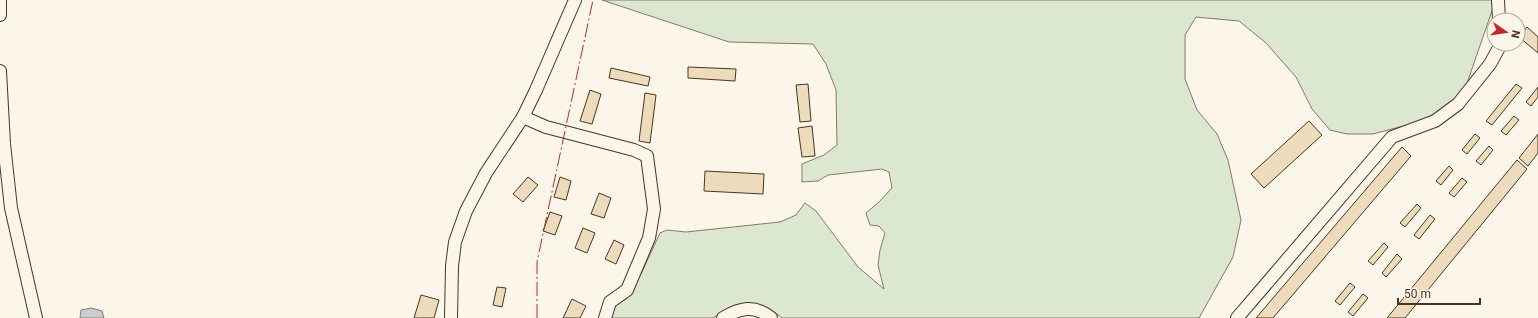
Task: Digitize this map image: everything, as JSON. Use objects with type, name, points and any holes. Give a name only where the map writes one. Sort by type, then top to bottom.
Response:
[{"type":"street","points":[[0,0],[0,15]]},
{"type":"street","points":[[452,318],[452,266],[455,242],[466,212],[486,173],[522,117],[536,90],[575,0]]},
{"type":"street","points":[[1498,0],[1499,12]]},
{"type":"street","points":[[1237,318],[1392,137],[1435,120],[1458,104],[1490,64],[1497,52]]},
{"type":"street","points":[[0,71],[4,144],[11,208],[36,318]]},
{"type":"street","points":[[522,117],[546,127],[634,150],[647,156],[654,209],[649,238],[627,290],[610,302],[604,318]]},
{"type":"street","points":[[723,318],[739,309],[751,309],[765,312],[771,318]]},
{"type":"green space","points":[[602,0],[1493,0],[1492,12],[1486,12],[1486,28],[1465,89],[1445,108],[1426,120],[1373,134],[1347,134],[1330,130],[1312,109],[1296,77],[1266,43],[1239,21],[1196,17],[1185,35],[1185,79],[1197,110],[1217,134],[1228,160],[1241,220],[1233,257],[1199,318],[782,318],[769,308],[759,305],[752,305],[738,308],[713,318],[609,318],[616,305],[626,299],[642,272],[660,233],[667,230],[686,232],[780,222],[796,215],[805,203],[816,211],[858,267],[884,289],[878,265],[880,250],[885,233],[879,226],[870,225],[866,213],[892,188],[889,172],[882,169],[828,175],[818,181],[802,182],[802,164],[824,155],[837,145],[836,90],[826,64],[813,44],[729,42]]},
{"type":"shaded area","points":[[91,308],[102,311],[104,318],[80,318],[81,310]]},
{"type":"building","points":[[1527,27],[1538,37],[1538,53],[1526,43]]},
{"type":"building","points":[[688,67],[736,69],[735,81],[688,78]]},
{"type":"building","points":[[611,68],[650,77],[648,86],[609,78]]},
{"type":"building","points":[[808,84],[811,121],[800,122],[796,85]]},
{"type":"building","points":[[1516,84],[1522,88],[1492,125],[1486,121]]},
{"type":"building","points":[[1538,87],[1538,97],[1531,106],[1526,102]]},
{"type":"building","points":[[590,90],[601,94],[592,124],[580,121]]},
{"type":"building","points":[[645,93],[656,95],[650,143],[639,141]]},
{"type":"building","points":[[1514,116],[1519,120],[1506,135],[1501,131]]},
{"type":"building","points":[[1309,121],[1322,135],[1264,188],[1251,174]]},
{"type":"building","points":[[812,126],[815,156],[802,157],[798,128]]},
{"type":"building","points":[[1475,134],[1480,138],[1467,154],[1462,150]]},
{"type":"building","points":[[1538,134],[1538,153],[1528,166],[1519,158]]},
{"type":"building","points":[[1489,146],[1493,150],[1481,165],[1476,161]]},
{"type":"building","points":[[1402,147],[1411,156],[1273,318],[1256,318]]},
{"type":"building","points":[[1517,160],[1527,169],[1405,318],[1387,318]]},
{"type":"building","points":[[1449,166],[1453,170],[1441,185],[1436,181]]},
{"type":"building","points":[[705,171],[764,174],[763,194],[704,191]]},
{"type":"building","points":[[528,177],[538,185],[523,202],[513,194]]},
{"type":"building","points":[[560,177],[571,181],[566,200],[554,197]]},
{"type":"building","points":[[1462,178],[1467,182],[1454,197],[1449,193]]},
{"type":"building","points":[[599,193],[611,198],[604,218],[591,214]]},
{"type":"building","points":[[1417,204],[1421,208],[1405,227],[1400,223]]},
{"type":"building","points":[[550,212],[562,216],[555,235],[543,231]]},
{"type":"building","points":[[1430,215],[1435,219],[1419,239],[1414,235]]},
{"type":"building","points":[[583,228],[595,233],[587,253],[575,248]]},
{"type":"building","points":[[614,240],[624,245],[616,264],[605,259]]},
{"type":"building","points":[[1384,243],[1388,247],[1373,265],[1368,261]]},
{"type":"building","points":[[1397,254],[1402,259],[1386,277],[1382,273]]},
{"type":"building","points":[[1350,283],[1355,287],[1340,305],[1335,301]]},
{"type":"building","points":[[497,287],[506,288],[502,307],[493,305]]},
{"type":"building","points":[[1363,294],[1368,298],[1353,316],[1348,312]]},
{"type":"building","points":[[421,295],[439,300],[434,318],[414,318]]},
{"type":"building","points":[[572,299],[586,306],[580,318],[563,318]]},
{"type":"power","points":[[537,318],[537,262],[593,0]]}]
